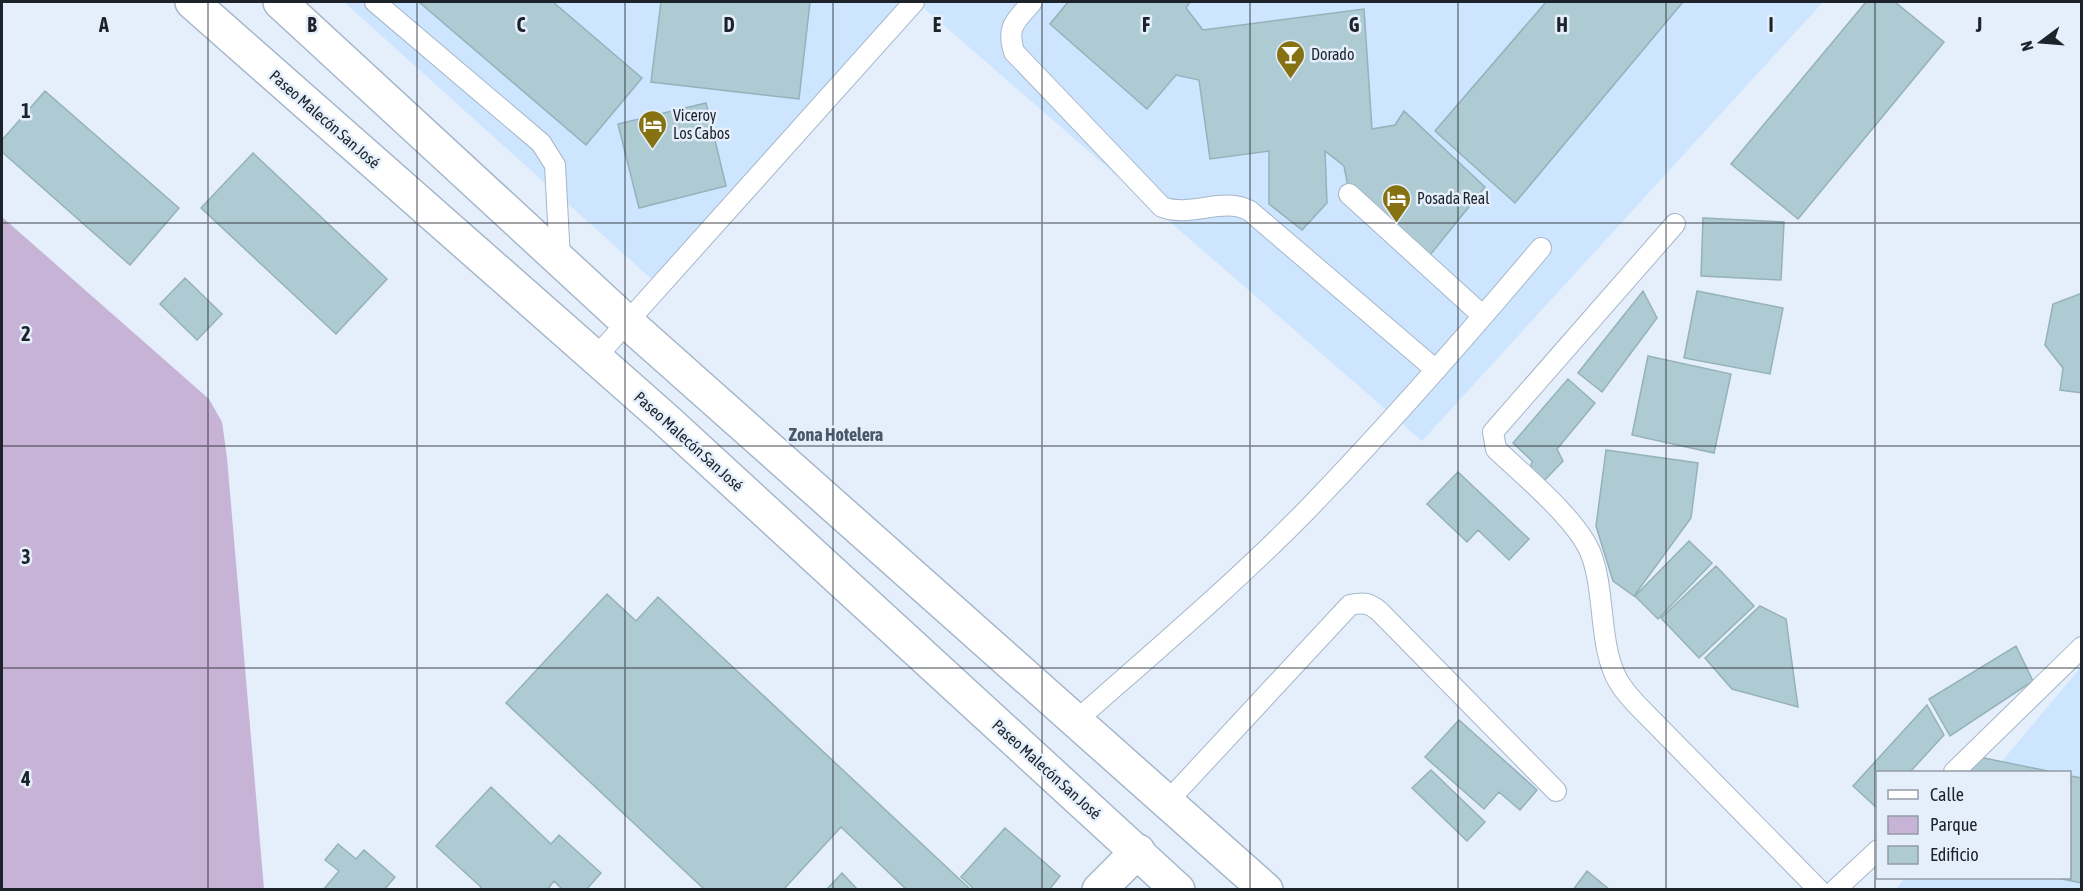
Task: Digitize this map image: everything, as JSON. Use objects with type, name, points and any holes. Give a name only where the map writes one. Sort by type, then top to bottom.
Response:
[{"type":"main road","name":"Paseo Malecón San José","points":[[192,2],[665,419],[1178,890]]},
{"type":"main road","points":[[280,2],[627,322],[1266,890]]},
{"type":"main road","points":[[665,419],[695,383]]},
{"type":"main road","points":[[1099,890],[1138,851]]},
{"type":"lane","points":[[375,2],[541,144],[549,154],[555,165],[560,259]]},
{"type":"lane","points":[[596,357],[914,2]]},
{"type":"lane","points":[[1032,2],[1011,27],[1010,40],[1014,52],[1162,207],[1173,211],[1184,211],[1240,206],[1250,211],[1436,370]]},
{"type":"lane","points":[[1349,194],[1484,316]]},
{"type":"lane","points":[[1675,224],[1493,432],[1492,441],[1496,448],[1579,532],[1591,552],[1598,575],[1611,661],[1619,683],[1819,890]]},
{"type":"lane","points":[[1077,720],[1218,595],[1304,513],[1436,370],[1541,248]]},
{"type":"lane","points":[[1168,801],[1350,605],[1360,603],[1369,603],[1379,611],[1556,791]]},
{"type":"lane","points":[[1955,771],[2082,647]]},
{"type":"lane","points":[[1835,890],[1876,852]]},
{"type":"shaded area","name":"Posada Real","points":[[344,2],[1823,2],[1422,441],[924,8],[667,293]]},
{"type":"shaded area","points":[[2081,667],[2081,889],[1895,890],[1904,879],[2071,879],[2071,771],[1994,771]]},
{"type":"green space","points":[[2,217],[209,399],[222,422],[264,889],[2,889]]},
{"type":"building","points":[[419,2],[553,2],[642,78],[586,145]]},
{"type":"building","points":[[661,2],[810,2],[799,99],[651,82]]},
{"type":"building","points":[[1068,2],[1190,2],[1186,8],[1203,30],[1364,9],[1372,129],[1395,125],[1404,111],[1485,187],[1426,260],[1349,192],[1344,166],[1325,151],[1327,203],[1302,230],[1269,204],[1269,151],[1210,159],[1199,80],[1176,75],[1147,109],[1050,24]]},
{"type":"building","points":[[1546,2],[1683,2],[1515,203],[1435,131]]},
{"type":"building","points":[[1866,2],[1895,2],[1944,42],[1798,219],[1731,164]]},
{"type":"building","points":[[45,91],[179,208],[130,265],[2,152],[2,140]]},
{"type":"building","points":[[706,103],[726,186],[639,208],[618,124]]},
{"type":"building","points":[[253,153],[387,279],[336,334],[201,208]]},
{"type":"building","points":[[1703,218],[1784,222],[1781,280],[1701,276]]},
{"type":"building","points":[[185,278],[222,314],[197,340],[160,304]]},
{"type":"building","points":[[1643,291],[1657,318],[1602,392],[1578,373]]},
{"type":"building","points":[[1697,291],[1783,308],[1770,374],[1684,358]]},
{"type":"building","points":[[2082,293],[2082,393],[2060,390],[2063,368],[2045,345],[2053,304]]},
{"type":"building","points":[[1648,356],[1731,374],[1714,453],[1632,435]]},
{"type":"building","points":[[1568,379],[1595,403],[1557,449],[1563,461],[1540,485],[1530,470],[1532,461],[1513,443]]},
{"type":"building","points":[[1606,450],[1698,463],[1691,518],[1634,596],[1613,581],[1596,526]]},
{"type":"building","points":[[1458,472],[1529,539],[1509,560],[1478,530],[1467,542],[1427,504]]},
{"type":"building","points":[[1689,541],[1712,563],[1658,619],[1635,596]]},
{"type":"building","points":[[1716,566],[1754,606],[1699,658],[1661,618]]},
{"type":"building","points":[[607,594],[636,621],[658,597],[971,890],[907,890],[841,827],[783,890],[705,890],[506,703]]},
{"type":"building","points":[[1760,606],[1786,619],[1798,707],[1732,689],[1705,658]]},
{"type":"building","points":[[2016,646],[2033,681],[1950,736],[1929,699]]},
{"type":"building","points":[[1927,705],[1944,735],[1911,771],[1876,771],[1876,807],[1853,786]]},
{"type":"building","points":[[1459,720],[1537,790],[1520,810],[1499,792],[1484,809],[1425,757]]},
{"type":"building","points":[[1974,756],[2048,771],[1971,771]]},
{"type":"building","points":[[1431,770],[1485,822],[1467,841],[1412,788]]},
{"type":"building","points":[[2071,776],[2082,778],[2082,883],[2062,879],[2071,879]]},
{"type":"building","points":[[491,787],[551,844],[559,835],[601,873],[586,890],[563,890],[554,881],[547,890],[479,890],[481,887],[436,846]]},
{"type":"building","points":[[1005,828],[1060,876],[1049,890],[975,890],[961,877]]},
{"type":"building","points":[[338,844],[356,859],[364,850],[395,877],[384,890],[323,890],[339,871],[325,860]]},
{"type":"building","points":[[1587,871],[1610,890],[1573,890]]},
{"type":"building","points":[[842,873],[858,890],[826,890]]},
{"type":"place","name":"Dorado","points":[[1290,80]]},
{"type":"place","name":"Viceroy Los Cabos","points":[[652,150]]},
{"type":"place","name":"Posada Real","points":[[1396,224]]},
{"type":"district","name":"Zona Hotelera","points":[[836,435]]}]
